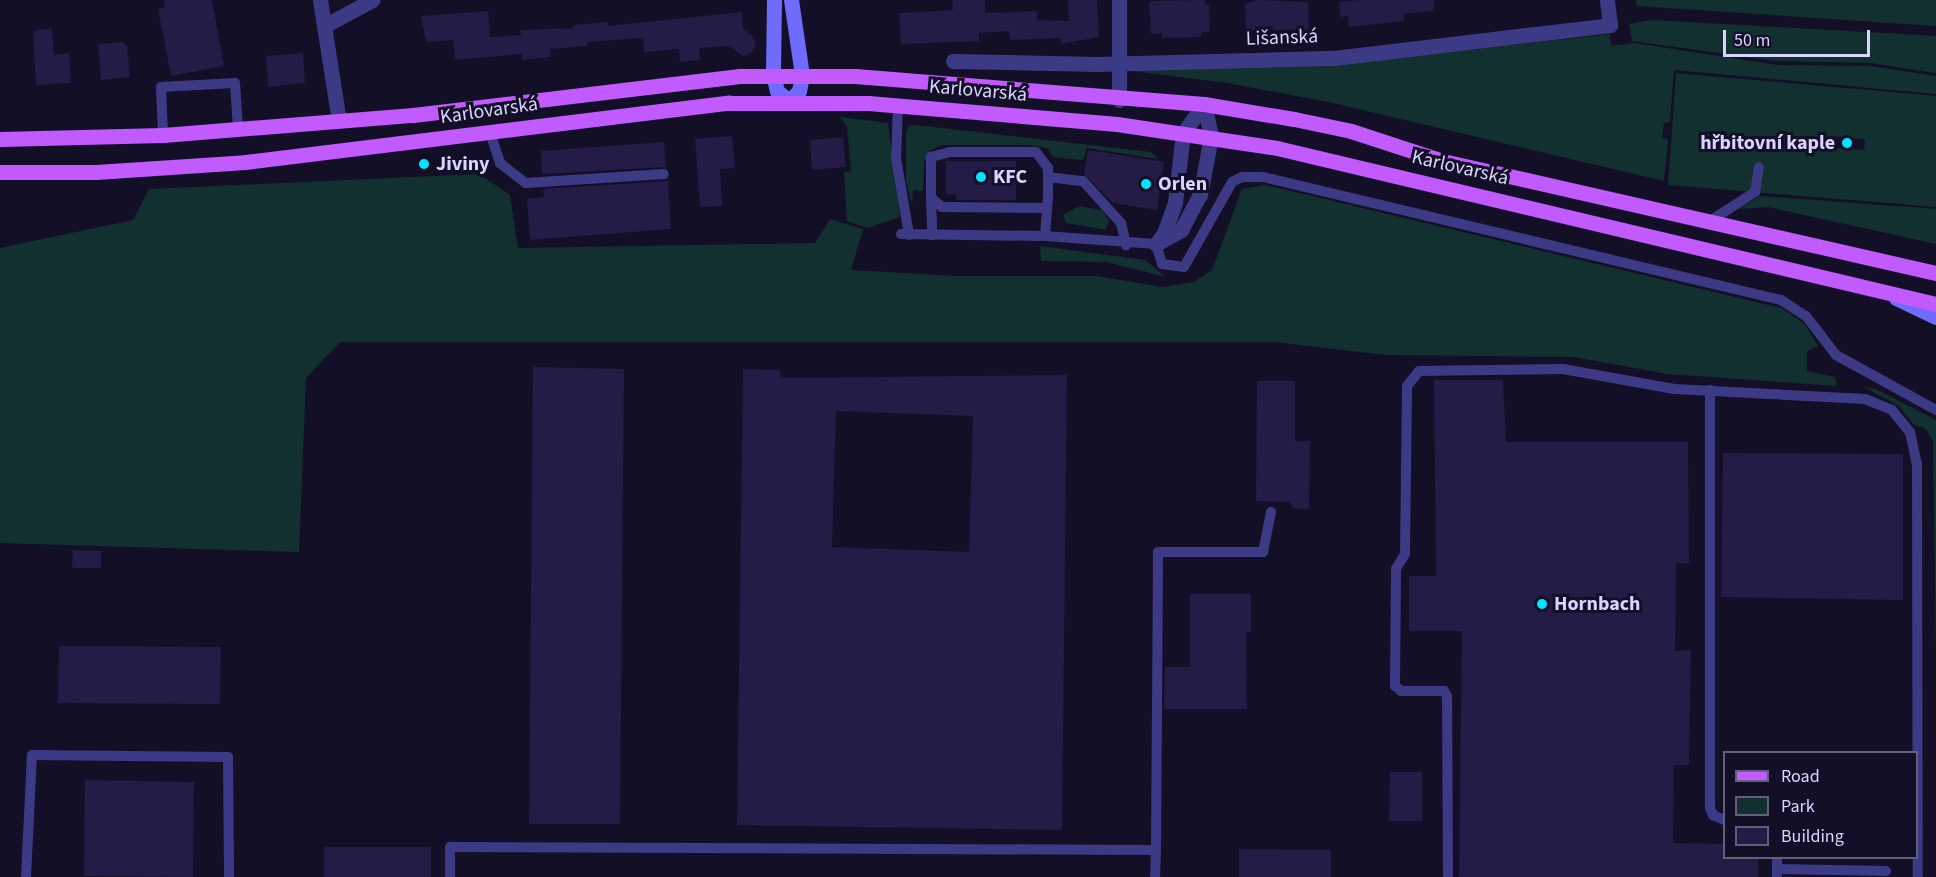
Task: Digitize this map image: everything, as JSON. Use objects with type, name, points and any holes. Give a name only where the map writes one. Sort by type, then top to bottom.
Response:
[{"type":"main road","points":[[774,0],[773,74],[777,91],[789,101],[799,91],[802,75],[791,0]]},
{"type":"main road","name":"Karlovarská","points":[[0,139],[164,135],[481,107],[665,82],[773,74],[802,75],[1119,100],[1203,104],[1352,132],[1443,160],[1936,273]]},
{"type":"main road","name":"Karlovarská","points":[[0,172],[96,172],[245,162],[657,109],[789,101],[898,106],[1211,136],[1339,161],[1936,304]]},
{"type":"main road","points":[[1877,289],[1936,317]]},
{"type":"street","points":[[320,0],[339,121]]},
{"type":"street","points":[[324,26],[372,0]]},
{"type":"street","points":[[1119,0],[1119,100]]},
{"type":"street","name":"Lišanská","points":[[953,61],[1119,64],[1334,58],[1610,25],[1607,0]]},
{"type":"street","points":[[1156,244],[1164,233],[1175,202],[1183,133],[1203,104]]},
{"type":"street","points":[[1156,244],[1181,230],[1200,195],[1211,136],[1203,104]]},
{"type":"lane","points":[[164,135],[161,87],[235,83],[238,129]]},
{"type":"lane","points":[[898,106],[896,158],[905,234],[1045,236],[1126,245],[1156,244],[1162,264],[1167,267],[1188,265],[1232,182],[1242,177],[1263,177],[1781,300],[1806,315],[1836,355],[1936,410]]},
{"type":"lane","points":[[490,132],[500,163],[526,183],[664,174]]},
{"type":"lane","points":[[932,235],[929,165],[931,158],[939,153],[1035,152],[1044,158],[1048,177],[1045,236]]},
{"type":"lane","points":[[1710,221],[1755,192],[1759,167]]},
{"type":"lane","points":[[1048,177],[1083,181],[1121,223],[1126,245]]},
{"type":"lane","points":[[932,198],[942,207],[1047,208]]},
{"type":"lane","points":[[1448,877],[1447,696],[1444,692],[1401,691],[1395,686],[1396,569],[1406,554],[1407,386],[1410,377],[1419,371],[1563,369],[1674,389],[1865,399],[1892,410],[1910,432],[1917,464],[1918,751]]},
{"type":"lane","points":[[1710,390],[1710,808],[1713,815],[1723,819]]},
{"type":"lane","points":[[1155,877],[1158,552],[1263,552],[1271,512]]},
{"type":"lane","points":[[26,877],[32,755],[228,758],[229,877]]},
{"type":"lane","points":[[450,877],[450,847],[1156,850]]},
{"type":"lane","points":[[1918,859],[1918,877]]},
{"type":"lane","points":[[1777,873],[1886,871]]},
{"type":"green space","points":[[1636,0],[1936,0],[1936,26],[1637,6]]},
{"type":"green space","points":[[1653,20],[1936,36],[1936,73],[1871,63],[1776,61],[1632,41],[1629,24]]},
{"type":"green space","points":[[1610,34],[1611,46],[1634,43],[1778,65],[1870,66],[1936,76],[1936,94],[1674,70],[1670,122],[1664,123],[1662,138],[1668,139],[1664,181],[1333,103],[1228,83],[1132,71],[1133,67],[1334,65]]},
{"type":"green space","points":[[1676,73],[1936,96],[1936,207],[1668,185]],"holes":[[[1830,136],[1865,139],[1864,150],[1829,147]]]},
{"type":"green space","points":[[840,117],[888,123],[900,217],[867,228],[847,221],[844,172],[851,171],[847,127]]},
{"type":"green space","points":[[909,126],[1151,152],[1158,159],[1087,148],[1083,160],[1053,157],[1047,148],[1029,145],[941,145],[930,151],[924,162],[923,191],[913,190],[912,205],[906,181],[906,133]]},
{"type":"green space","points":[[479,174],[510,195],[518,248],[815,243],[830,219],[863,229],[851,270],[955,276],[1096,276],[1163,287],[1194,282],[1212,270],[1242,189],[1266,185],[1781,308],[1804,323],[1818,346],[1807,351],[1807,371],[1835,377],[1837,386],[1668,374],[1574,357],[1385,355],[1275,342],[340,342],[306,378],[299,552],[0,543],[0,248],[133,220],[149,189]]},
{"type":"green space","points":[[1760,196],[1936,209],[1936,244],[1768,207],[1739,209]]},
{"type":"green space","points":[[1079,206],[1102,210],[1109,221],[1106,230],[1066,223],[1063,215]]},
{"type":"green space","points":[[1040,246],[1145,260],[1166,277],[1106,262],[1041,261]]},
{"type":"green space","points":[[1864,387],[1876,389],[1936,420],[1936,656],[1933,441],[1925,428],[1914,425],[1899,406]]},
{"type":"building","points":[[164,0],[212,0],[224,66],[171,76],[158,9],[165,8]]},
{"type":"building","points":[[952,0],[985,0],[985,13],[1037,11],[1037,20],[1069,21],[1068,0],[1097,0],[1099,37],[1061,44],[1061,38],[1010,40],[1009,31],[979,33],[979,41],[901,44],[899,13],[953,10]]},
{"type":"building","points":[[1205,0],[1205,5],[1209,5],[1210,32],[1201,32],[1201,37],[1162,38],[1162,33],[1151,34],[1149,1]]},
{"type":"building","points":[[1257,0],[1308,2],[1309,29],[1246,31],[1245,4]]},
{"type":"building","points":[[1434,0],[1434,11],[1404,14],[1404,21],[1349,27],[1348,16],[1340,17],[1339,2]]},
{"type":"building","points":[[488,11],[490,37],[521,35],[520,30],[573,28],[573,25],[608,22],[608,26],[742,12],[743,29],[753,36],[756,45],[751,53],[743,56],[729,46],[699,48],[700,60],[680,62],[679,49],[644,52],[643,38],[587,42],[587,46],[550,49],[551,57],[522,60],[522,54],[455,60],[453,40],[426,42],[421,16]]},
{"type":"building","points":[[52,28],[54,55],[69,53],[71,83],[36,85],[33,31]]},
{"type":"building","points":[[123,42],[127,46],[130,77],[101,80],[98,44]]},
{"type":"building","points":[[303,53],[305,83],[268,87],[266,56]]},
{"type":"building","points":[[732,136],[735,168],[720,169],[722,206],[700,207],[695,139]]},
{"type":"building","points":[[843,137],[846,167],[812,170],[810,140]]},
{"type":"building","points":[[664,142],[666,167],[542,174],[541,151]]},
{"type":"building","points":[[1088,150],[1164,162],[1157,210],[1113,203],[1084,174]]},
{"type":"building","name":"KFC","points":[[946,161],[1016,161],[1016,200],[956,200],[956,194],[946,194]]},
{"type":"building","points":[[668,181],[671,229],[530,240],[527,199],[544,197],[543,189]]},
{"type":"building","points":[[533,367],[624,369],[620,824],[529,824]]},
{"type":"building","points":[[743,369],[780,370],[781,378],[1067,375],[1062,830],[737,825]],"holes":[[[836,411],[973,416],[969,552],[832,547]]]},
{"type":"building","name":"Hornbach","points":[[1434,380],[1503,380],[1506,442],[1688,442],[1689,563],[1676,563],[1675,651],[1691,650],[1689,765],[1674,765],[1673,843],[1723,844],[1723,859],[1758,859],[1758,877],[1459,877],[1462,631],[1409,631],[1409,576],[1436,576]]},
{"type":"building","points":[[1257,381],[1295,381],[1295,441],[1310,441],[1309,509],[1293,508],[1289,502],[1256,501]]},
{"type":"building","points":[[1723,453],[1903,454],[1903,600],[1721,597]]},
{"type":"building","points":[[73,550],[101,551],[101,568],[72,568]]},
{"type":"building","points":[[1190,594],[1251,594],[1251,632],[1246,632],[1247,709],[1164,709],[1165,667],[1190,667]]},
{"type":"building","points":[[59,646],[221,647],[220,704],[58,703]]},
{"type":"building","points":[[1390,772],[1422,772],[1422,821],[1389,821]]},
{"type":"building","points":[[85,780],[194,782],[193,877],[84,876]]},
{"type":"building","points":[[324,847],[431,847],[431,877],[324,877]]},
{"type":"building","points":[[1239,849],[1331,850],[1331,877],[1239,877]]},
{"type":"place","name":"hřbitovní kaple","points":[[1847,143]]},
{"type":"place","name":"Jiviny","points":[[424,164]]},
{"type":"place","name":"KFC","points":[[981,177]]},
{"type":"place","name":"Orlen","points":[[1146,184]]},
{"type":"place","name":"Hornbach","points":[[1542,604]]}]
